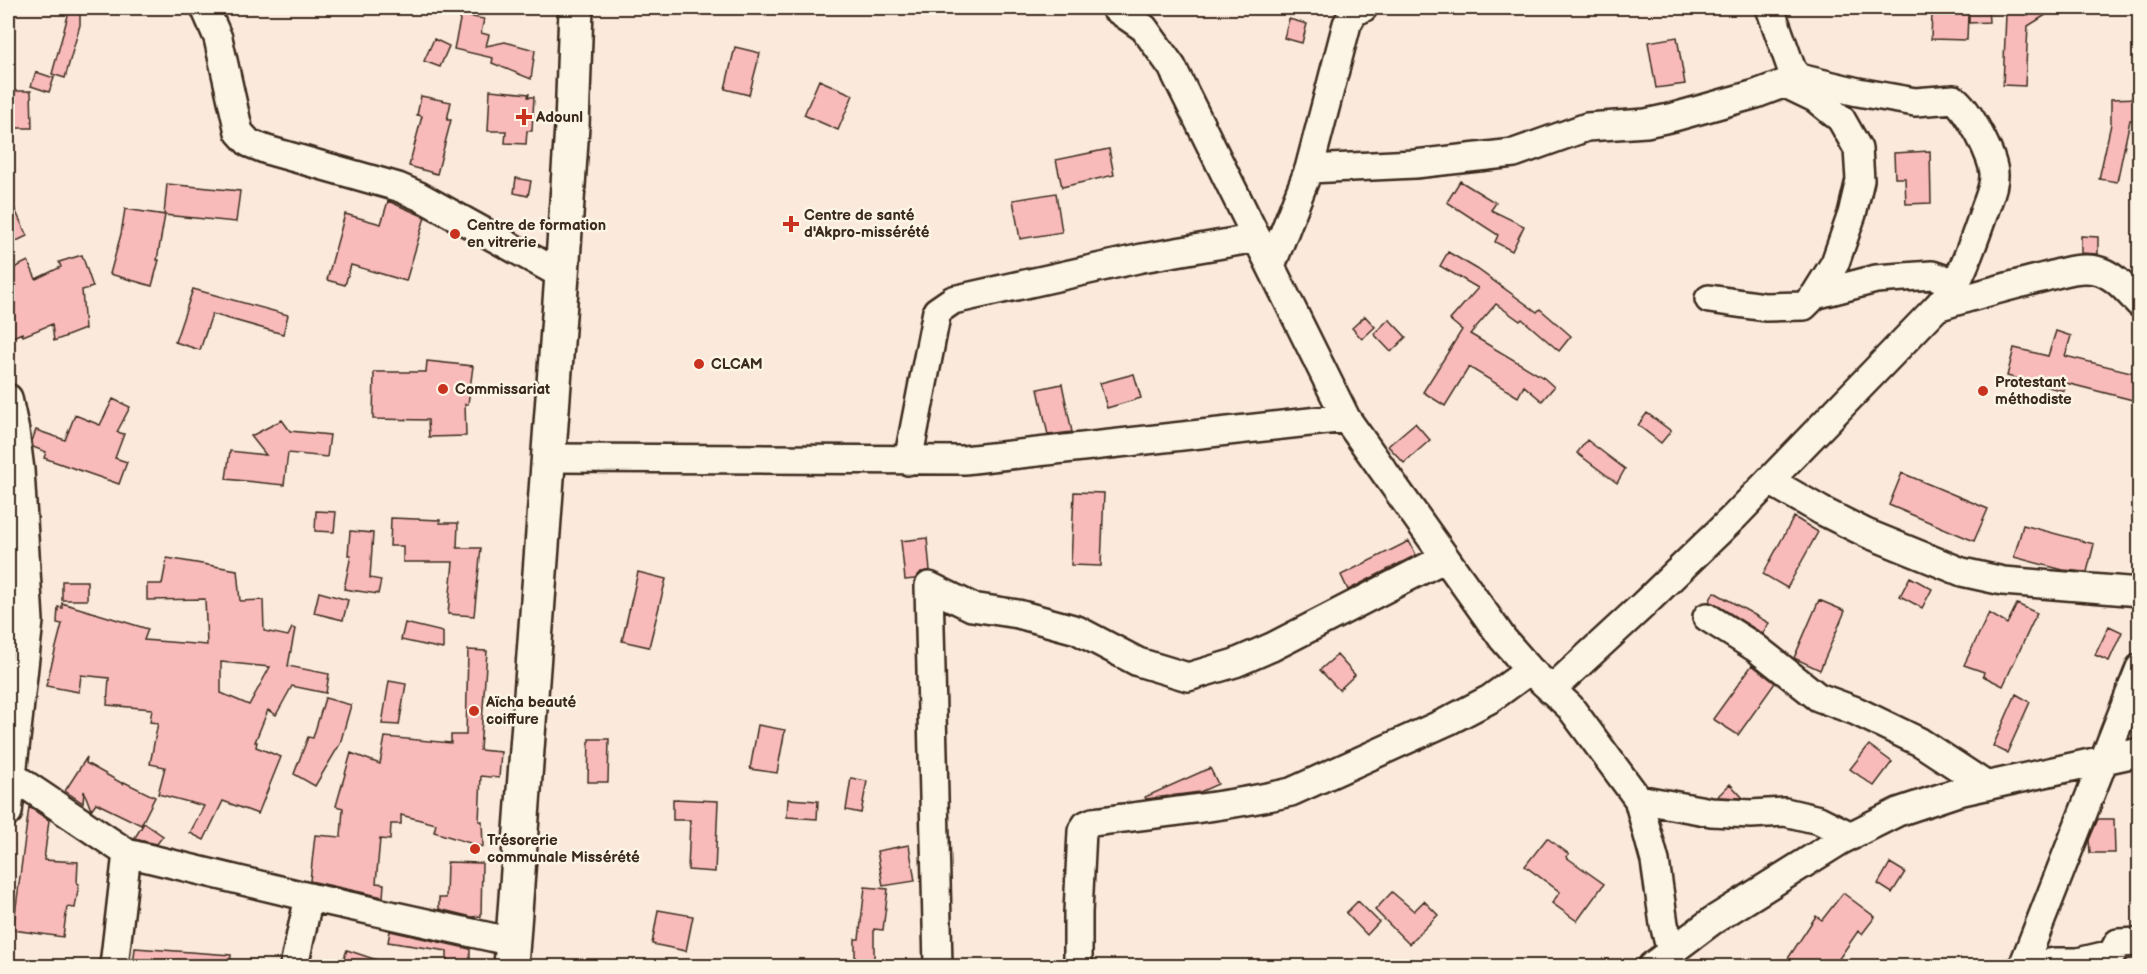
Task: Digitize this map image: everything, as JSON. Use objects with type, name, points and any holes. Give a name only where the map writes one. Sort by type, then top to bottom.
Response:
[{"type":"highway","points":[[512,954],[562,275],[572,126],[576,8]]},
{"type":"street","points":[[205,8],[218,38],[239,132],[249,143],[419,196],[562,275]]},
{"type":"street","points":[[1115,8],[1144,28],[1172,67],[1346,418],[1503,639],[1530,670],[1570,707],[1638,799],[1655,861],[1664,924],[1661,959]]},
{"type":"street","points":[[1271,267],[1309,169],[1347,24],[1354,12],[1363,8]]},
{"type":"street","points":[[1770,8],[1792,70],[1792,81]]},
{"type":"street","points":[[1309,169],[1415,164],[1514,153],[1587,127],[1646,123],[1674,117],[1756,94],[1792,81],[1915,102],[1954,99],[1973,122],[1992,163],[1994,176],[1971,250],[1956,283],[1937,307],[1770,481],[1642,606],[1551,690]]},
{"type":"street","points":[[1709,299],[1765,307],[1804,306],[1815,295],[1835,263],[1852,214],[1860,180],[1858,149],[1841,119],[1792,81]]},
{"type":"street","points":[[908,461],[937,311],[953,300],[1143,258],[1257,238]]},
{"type":"street","points":[[1937,307],[2008,285],[2086,269],[2110,276],[2139,304]]},
{"type":"street","points":[[1815,295],[1876,279],[1932,275],[1956,283]]},
{"type":"street","points":[[8,398],[20,470],[29,621],[8,812]]},
{"type":"street","points":[[549,458],[908,461],[964,459],[1346,418]]},
{"type":"street","points":[[1770,481],[1822,512],[1866,533],[1962,572],[2003,581],[2139,592]]},
{"type":"street","points":[[938,966],[929,586],[972,607],[1018,614],[1077,630],[1138,662],[1188,677],[1235,663],[1272,647],[1445,558]]},
{"type":"street","points":[[1707,617],[1756,648],[1818,697],[1856,711],[1920,742],[1987,786]]},
{"type":"street","points":[[2023,966],[2139,668]]},
{"type":"street","points":[[1078,966],[1082,831],[1086,825],[1093,822],[1197,809],[1291,792],[1448,721],[1490,699],[1530,670]]},
{"type":"street","points":[[1661,959],[1712,921],[1851,836],[1898,812],[1958,792],[2139,752]]},
{"type":"street","points":[[11,775],[128,854],[309,897],[512,954]]},
{"type":"street","points":[[1638,799],[1711,812],[1751,814],[1785,812],[1819,820],[1851,836]]},
{"type":"street","points":[[114,966],[128,854]]},
{"type":"street","points":[[294,966],[309,897]]},
{"type":"street","points":[[2029,966],[2055,962],[2078,962],[2112,954],[2118,943],[2139,942]]},
{"type":"building","points":[[70,8],[80,8],[80,25],[65,78],[52,74]]},
{"type":"building","points":[[1969,8],[1988,8],[1989,22],[1969,23]]},
{"type":"building","points":[[2017,8],[2057,8],[2028,26],[2025,86],[2003,85],[2006,14]]},
{"type":"building","points":[[1932,13],[1968,14],[1967,40],[1931,39]]},
{"type":"building","points":[[461,15],[484,19],[481,33],[489,35],[486,46],[505,42],[535,50],[531,79],[492,63],[493,58],[454,49]]},
{"type":"building","points":[[1289,19],[1307,24],[1302,43],[1284,38]]},
{"type":"building","points":[[1677,37],[1685,84],[1656,88],[1648,42]]},
{"type":"building","points":[[434,39],[449,46],[440,67],[424,61]]},
{"type":"building","points":[[735,47],[760,53],[749,95],[725,89]]},
{"type":"building","points":[[36,72],[54,78],[49,92],[31,86]]},
{"type":"building","points":[[819,80],[853,95],[838,130],[804,115]]},
{"type":"building","points":[[490,90],[529,94],[528,97],[534,97],[532,131],[527,131],[526,144],[505,143],[506,131],[488,131]]},
{"type":"building","points":[[13,91],[31,91],[32,128],[14,128]]},
{"type":"building","points":[[421,96],[451,102],[447,120],[451,120],[437,174],[409,166],[422,116],[417,115]]},
{"type":"building","points":[[2139,98],[2139,120],[2130,120],[2117,182],[2099,179],[2111,124],[2111,99]]},
{"type":"building","points":[[1109,149],[1114,175],[1062,187],[1056,160]]},
{"type":"building","points":[[1930,151],[1931,203],[1906,204],[1905,178],[1895,178],[1894,153]]},
{"type":"building","points":[[516,178],[531,181],[528,196],[514,193]]},
{"type":"building","points":[[1460,181],[1496,203],[1491,210],[1524,226],[1512,251],[1495,242],[1498,235],[1447,202]]},
{"type":"building","points":[[167,184],[240,191],[236,222],[164,215]]},
{"type":"building","points":[[1056,193],[1062,232],[1020,239],[1013,200]]},
{"type":"building","points":[[8,194],[27,236],[8,245]]},
{"type":"building","points":[[388,201],[425,217],[406,281],[351,265],[345,285],[327,280],[345,214],[381,224]]},
{"type":"building","points":[[125,209],[165,215],[157,260],[159,260],[152,286],[110,274]]},
{"type":"building","points":[[2081,236],[2098,237],[2098,254],[2081,253]]},
{"type":"building","points":[[1448,252],[1477,269],[1537,312],[1540,309],[1571,336],[1559,351],[1522,319],[1520,321],[1496,304],[1470,334],[1544,378],[1554,387],[1542,401],[1524,386],[1518,397],[1469,367],[1445,406],[1423,392],[1462,330],[1450,320],[1478,288],[1440,266]]},
{"type":"building","points":[[82,255],[93,287],[82,290],[85,329],[54,341],[52,324],[23,336],[22,333],[8,339],[8,271],[28,261],[36,279],[61,267],[59,262]]},
{"type":"building","points":[[193,289],[288,315],[283,334],[212,314],[200,350],[175,342]]},
{"type":"building","points":[[1365,316],[1375,327],[1362,339],[1352,328]]},
{"type":"building","points":[[1389,319],[1406,337],[1391,352],[1374,334]]},
{"type":"building","points":[[2056,331],[2071,336],[2065,356],[2139,374],[2133,400],[2066,383],[2064,391],[2007,376],[2014,348],[2048,356]]},
{"type":"building","points":[[427,361],[473,366],[468,404],[465,404],[466,436],[429,437],[428,420],[373,419],[374,372],[426,372]]},
{"type":"building","points":[[1134,374],[1141,398],[1107,408],[1100,383]]},
{"type":"building","points":[[1062,384],[1072,432],[1048,435],[1038,389]]},
{"type":"building","points":[[113,399],[130,407],[117,432],[124,434],[115,458],[127,462],[119,484],[44,458],[46,452],[33,447],[32,441],[36,430],[65,440],[75,415],[100,425]]},
{"type":"building","points":[[1647,413],[1671,431],[1661,443],[1638,425]]},
{"type":"building","points":[[282,420],[290,431],[330,435],[327,457],[288,453],[284,485],[226,479],[230,451],[266,455],[251,436]]},
{"type":"building","points":[[1415,423],[1430,440],[1404,463],[1388,446]]},
{"type":"building","points":[[1587,440],[1625,469],[1617,483],[1577,453]]},
{"type":"building","points":[[1902,473],[1988,509],[1974,541],[1889,505]]},
{"type":"building","points":[[1074,492],[1104,493],[1101,566],[1071,565]]},
{"type":"building","points":[[316,511],[336,512],[334,532],[315,531]]},
{"type":"building","points":[[1794,517],[1818,532],[1787,588],[1763,574]]},
{"type":"building","points":[[391,518],[458,523],[457,548],[481,548],[474,616],[448,614],[453,562],[403,562],[403,546],[390,546]]},
{"type":"building","points":[[2023,525],[2094,544],[2087,572],[2063,570],[2014,557]]},
{"type":"building","points":[[350,531],[373,533],[370,578],[381,580],[378,594],[344,589],[351,555],[348,555]]},
{"type":"building","points":[[927,538],[930,571],[921,572],[915,579],[905,580],[901,541]]},
{"type":"building","points":[[1409,541],[1416,555],[1348,590],[1341,575]]},
{"type":"building","points":[[167,558],[237,570],[240,601],[263,600],[264,631],[288,636],[292,628],[295,629],[288,666],[329,674],[326,693],[292,686],[276,715],[268,710],[255,742],[257,742],[256,747],[281,757],[258,814],[223,801],[204,840],[190,833],[204,806],[158,794],[165,767],[150,764],[158,723],[150,722],[152,709],[107,705],[109,678],[81,675],[79,692],[46,686],[62,624],[57,623],[58,607],[62,608],[62,603],[148,629],[144,640],[207,645],[205,599],[147,600],[147,584],[162,584]],"holes":[[[221,662],[270,667],[249,705],[221,693]]]},
{"type":"building","points":[[638,572],[666,579],[649,647],[622,641]]},
{"type":"building","points":[[1910,577],[1932,589],[1922,608],[1900,596]]},
{"type":"building","points":[[62,581],[87,581],[87,600],[62,600]]},
{"type":"building","points":[[319,592],[348,600],[343,620],[314,613]]},
{"type":"building","points":[[1714,592],[1769,623],[1763,634],[1709,602]]},
{"type":"building","points":[[1819,600],[1845,611],[1820,670],[1794,658]]},
{"type":"building","points":[[2017,604],[2037,613],[2003,686],[1983,676],[1984,672],[1964,665],[1989,613],[2007,624]]},
{"type":"building","points":[[405,623],[443,632],[443,649],[401,640]]},
{"type":"building","points":[[2109,626],[2122,632],[2109,661],[2095,655]]},
{"type":"building","points":[[468,650],[487,651],[480,750],[501,752],[499,778],[481,776],[479,821],[482,821],[483,847],[434,832],[436,824],[401,815],[401,824],[391,824],[390,840],[380,839],[376,883],[384,884],[383,897],[310,881],[315,835],[341,837],[343,808],[336,806],[351,753],[380,764],[385,737],[451,743],[451,735],[466,735]]},
{"type":"building","points":[[1337,655],[1355,675],[1339,690],[1320,670]]},
{"type":"building","points":[[1752,665],[1775,683],[1738,735],[1713,719]]},
{"type":"building","points":[[389,681],[406,684],[399,725],[382,724]]},
{"type":"building","points":[[2016,694],[2030,702],[2007,753],[1993,746]]},
{"type":"building","points":[[325,698],[351,705],[340,744],[315,786],[294,774],[308,737],[313,738]]},
{"type":"building","points":[[758,725],[785,730],[777,773],[750,769]]},
{"type":"building","points":[[589,739],[609,739],[608,782],[588,782]]},
{"type":"building","points":[[1869,745],[1892,762],[1874,786],[1850,769]]},
{"type":"building","points":[[87,757],[86,763],[123,784],[124,782],[155,797],[141,825],[96,803],[91,810],[84,791],[83,803],[65,791]]},
{"type":"building","points":[[1210,768],[1218,784],[1200,792],[1146,799],[1145,797]]},
{"type":"building","points":[[851,778],[867,781],[861,813],[846,810]]},
{"type":"building","points":[[1730,784],[1743,798],[1717,797]]},
{"type":"building","points":[[673,799],[718,801],[715,872],[688,870],[690,820],[673,820]]},
{"type":"building","points":[[788,799],[818,801],[817,819],[787,817]]},
{"type":"building","points":[[29,807],[49,820],[44,860],[78,862],[77,883],[79,884],[75,908],[67,907],[63,937],[13,930]]},
{"type":"building","points":[[2098,819],[2114,819],[2115,853],[2090,853],[2089,840]]},
{"type":"building","points":[[144,823],[163,836],[157,844],[134,839]]},
{"type":"building","points":[[1547,838],[1569,854],[1566,857],[1604,884],[1577,921],[1552,903],[1560,892],[1525,866]]},
{"type":"building","points":[[909,845],[915,881],[883,886],[877,851]]},
{"type":"building","points":[[447,862],[482,863],[481,916],[472,917],[439,909],[439,898],[446,898]]},
{"type":"building","points":[[1890,863],[1905,872],[1892,893],[1878,884]]},
{"type":"building","points":[[865,887],[888,889],[883,930],[874,929],[874,962],[855,962],[855,939],[859,939]]},
{"type":"building","points":[[1392,892],[1414,911],[1424,901],[1438,915],[1409,944],[1375,910]]},
{"type":"building","points":[[1843,893],[1875,917],[1862,934],[1858,931],[1834,966],[1783,966],[1816,916],[1822,920]]},
{"type":"building","points":[[1358,901],[1379,922],[1367,935],[1346,913]]},
{"type":"building","points":[[658,910],[693,916],[686,951],[652,944]]},
{"type":"building","points":[[390,931],[470,949],[470,966],[447,966],[447,951],[388,942]]},
{"type":"building","points":[[135,948],[231,955],[230,966],[133,966]]},
{"type":"building","points":[[347,950],[389,964],[389,966],[341,966]]},
{"type":"place","name":"Adounl","points":[[524,117]]},
{"type":"place","name":"Centre de santé d'Akpro-missérété","points":[[791,224]]},
{"type":"place","name":"Centre de formation en vitrerie","points":[[455,234]]},
{"type":"place","name":"CLCAM","points":[[699,364]]},
{"type":"place","name":"Commissariat","points":[[443,389]]},
{"type":"place","name":"Protestant méthodiste","points":[[1983,391]]},
{"type":"place","name":"Aïcha beauté coiffure","points":[[474,711]]},
{"type":"place","name":"Trésorerie communale Missérété","points":[[475,849]]}]
